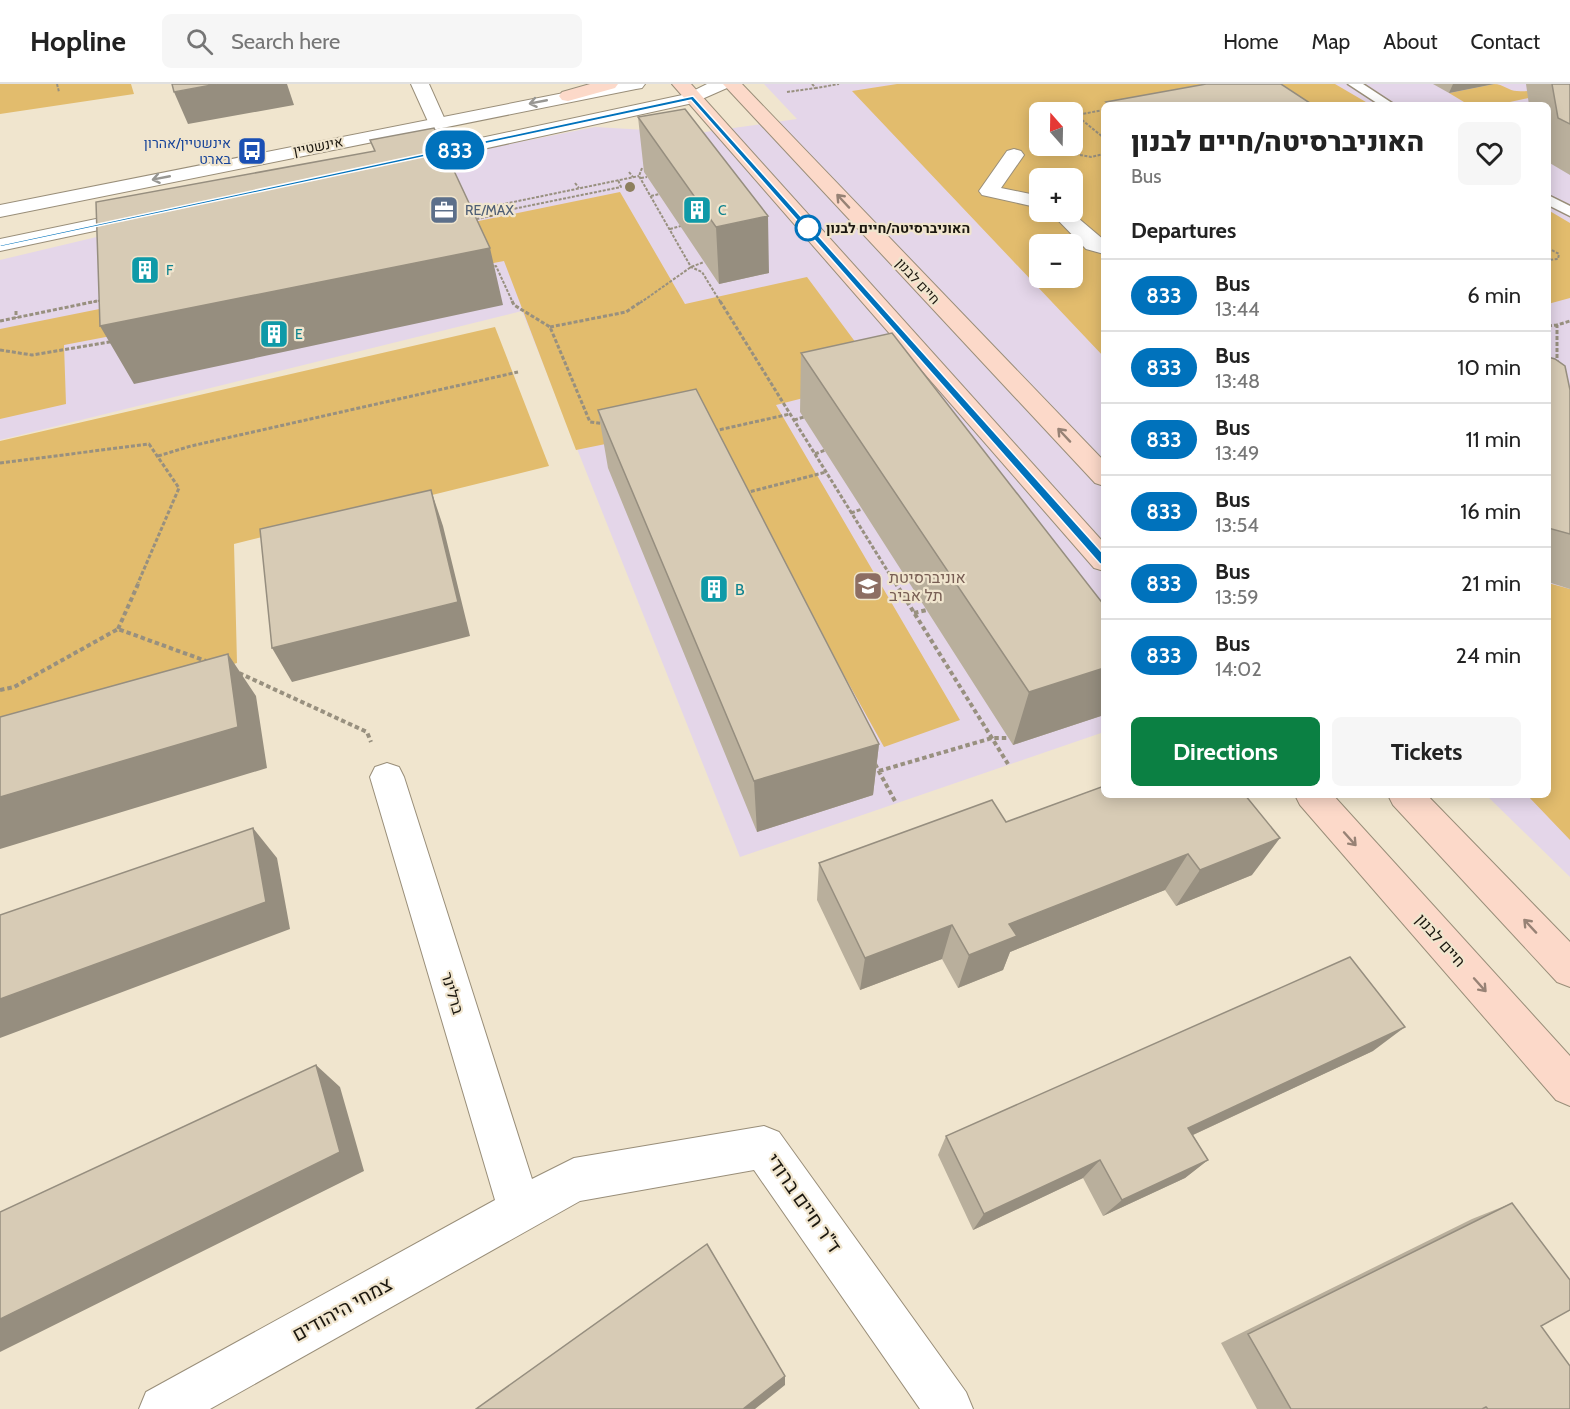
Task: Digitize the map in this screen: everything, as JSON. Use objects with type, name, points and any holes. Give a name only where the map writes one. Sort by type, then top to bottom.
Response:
[{"type":"main road","points":[[568,96],[609,84]]},
{"type":"main road","name":"חיים לבנון","points":[[732,84],[1101,474]]},
{"type":"main road","points":[[687,91],[1101,558]]},
{"type":"main road","name":"חיים לבנון","points":[[1315,798],[1570,1086]]},
{"type":"main road","points":[[1408,798],[1570,969]]},
{"type":"street","points":[[420,84],[437,122]]},
{"type":"street","name":"אינשטיין","points":[[0,210],[636,84]]},
{"type":"street","points":[[377,166],[721,84]]},
{"type":"street","points":[[1014,154],[989,191],[1029,200]]},
{"type":"street","points":[[0,245],[160,212]]},
{"type":"street","points":[[1071,222],[1094,244],[1101,247]]},
{"type":"street","name":"ברלינר","points":[[387,777],[520,1209]]},
{"type":"street","name":"ד\"ר חיים ברודי","points":[[520,1209],[574,1180],[764,1147],[949,1409]]},
{"type":"street","name":"צמחי היהודים","points":[[163,1409],[520,1209]]},
{"type":"lane","points":[[1353,84],[1384,102]]},
{"type":"lane","points":[[1551,201],[1570,212]]},
{"type":"path","points":[[57,84],[59,92]]},
{"type":"path","points":[[813,84],[816,88]]},
{"type":"path","points":[[778,94],[839,84]]},
{"type":"path","points":[[1101,111],[1076,115],[1101,136]]},
{"type":"path","points":[[1014,154],[1022,145],[1091,156],[1101,154]]},
{"type":"path","points":[[642,168],[640,177],[691,267],[702,272],[1008,764]]},
{"type":"path","points":[[629,172],[633,177]]},
{"type":"path","points":[[502,208],[579,188],[633,177],[647,177]]},
{"type":"path","points":[[468,211],[502,208],[621,187],[618,180]]},
{"type":"path","points":[[575,183],[579,188]]},
{"type":"path","points":[[651,196],[659,194]]},
{"type":"path","points":[[467,221],[501,214],[502,208],[498,199]]},
{"type":"path","points":[[670,229],[681,226]]},
{"type":"path","points":[[1551,250],[1559,254],[1558,259],[1551,260]]},
{"type":"path","points":[[550,327],[626,312],[691,267],[704,262]]},
{"type":"path","points":[[487,267],[496,266],[514,305],[550,327],[590,422],[612,425]]},
{"type":"path","points":[[0,321],[105,300]]},
{"type":"path","points":[[16,311],[16,318]]},
{"type":"path","points":[[1551,326],[1570,321]]},
{"type":"path","points":[[1557,325],[1557,373]]},
{"type":"path","points":[[0,350],[32,355],[116,341]]},
{"type":"path","points":[[158,456],[191,446],[518,372]]},
{"type":"path","points":[[713,432],[790,414]]},
{"type":"path","points":[[794,420],[804,417]]},
{"type":"path","points":[[0,463],[149,444],[179,488],[118,629],[14,687],[0,690]]},
{"type":"path","points":[[815,454],[825,450]]},
{"type":"path","points":[[734,496],[826,472]]},
{"type":"path","points":[[851,513],[862,509]]},
{"type":"path","points":[[914,613],[927,610]]},
{"type":"path","points":[[118,629],[216,665]]},
{"type":"path","points":[[238,673],[260,681],[367,732],[387,777]]},
{"type":"path","points":[[872,775],[992,738],[1008,738]]},
{"type":"path","points":[[874,761],[896,803]]},
{"type":"shaded area","points":[[0,84],[131,84],[134,94],[0,114]]},
{"type":"shaded area","name":"אוניברסיטת תל אביב","points":[[764,84],[1570,84],[1570,877],[1489,798],[1551,798],[1551,102],[1101,102],[1101,733],[740,857],[522,311],[0,440],[0,260],[378,170],[595,127],[698,133],[797,119]]},
{"type":"shaded area","points":[[897,84],[1335,84],[1366,102],[1101,102],[1101,354],[1039,288],[1083,288],[1083,234],[1029,234],[1029,278],[852,91]]},
{"type":"shaded area","points":[[1494,84],[1517,91],[1553,87],[1570,89],[1510,102],[1464,102],[1449,93]]},
{"type":"shaded area","points":[[620,192],[685,304],[807,277],[882,378],[776,405],[960,720],[884,747],[704,424],[576,450],[504,261],[64,345],[66,404],[0,419],[0,329],[407,247],[406,236]]},
{"type":"shaded area","points":[[1551,212],[1570,223],[1570,298],[1551,303]]},
{"type":"shaded area","points":[[495,327],[549,466],[234,544],[237,663],[0,734],[0,441]]},
{"type":"shaded area","points":[[1551,584],[1570,589],[1570,840],[1530,798],[1551,798]]},
{"type":"building","points":[[172,84],[217,84],[174,92]]},
{"type":"building","points":[[1206,84],[1281,84],[1308,102],[1106,102]]},
{"type":"building","points":[[1552,84],[1570,84],[1570,124],[1558,118]]},
{"type":"building","points":[[685,109],[768,216],[716,227],[638,117]]},
{"type":"building","points":[[434,128],[490,248],[100,326],[96,202],[375,151],[370,140]]},
{"type":"building","points":[[892,333],[1101,601],[1101,669],[1029,692],[801,353]]},
{"type":"building","points":[[1551,358],[1565,366],[1570,390],[1570,534],[1551,529]]},
{"type":"building","name":"B","points":[[696,389],[879,744],[754,781],[598,410]]},
{"type":"building","points":[[431,490],[458,602],[272,648],[260,529]]},
{"type":"building","points":[[228,654],[238,727],[0,797],[0,717]]},
{"type":"building","points":[[1101,787],[1101,798],[1247,798],[1280,838],[1200,870],[1188,854],[1009,924],[1017,936],[969,955],[952,925],[865,958],[819,863],[992,800],[1006,822]]},
{"type":"building","points":[[253,828],[266,902],[0,999],[0,915]]},
{"type":"building","points":[[1350,957],[1405,1027],[1188,1128],[1208,1160],[1122,1200],[1100,1160],[984,1214],[946,1136]]},
{"type":"building","points":[[316,1065],[340,1152],[0,1319],[0,1212]]},
{"type":"building","points":[[1512,1203],[1570,1280],[1570,1310],[1541,1326],[1570,1366],[1570,1409],[1488,1409],[1486,1407],[1482,1409],[1291,1409],[1248,1334]]},
{"type":"building","points":[[707,1244],[785,1376],[743,1409],[476,1409]]},
{"type":"bus line","name":"833","points":[[0,245],[693,98],[1101,558]]},
{"type":"place","name":"אינשטיין/אהרון בארט","points":[[252,151]]},
{"type":"place","name":"RE/MAX","points":[[444,210]]},
{"type":"place","name":"C","points":[[697,210]]},
{"type":"place","name":"האוניברסיטה/חיים לבנון","points":[[808,228]]},
{"type":"place","name":"F","points":[[145,270]]},
{"type":"place","name":"E","points":[[274,334]]},
{"type":"place","name":"אוניברסיטת תל אביב","points":[[868,586]]},
{"type":"place","name":"B","points":[[714,589]]}]
